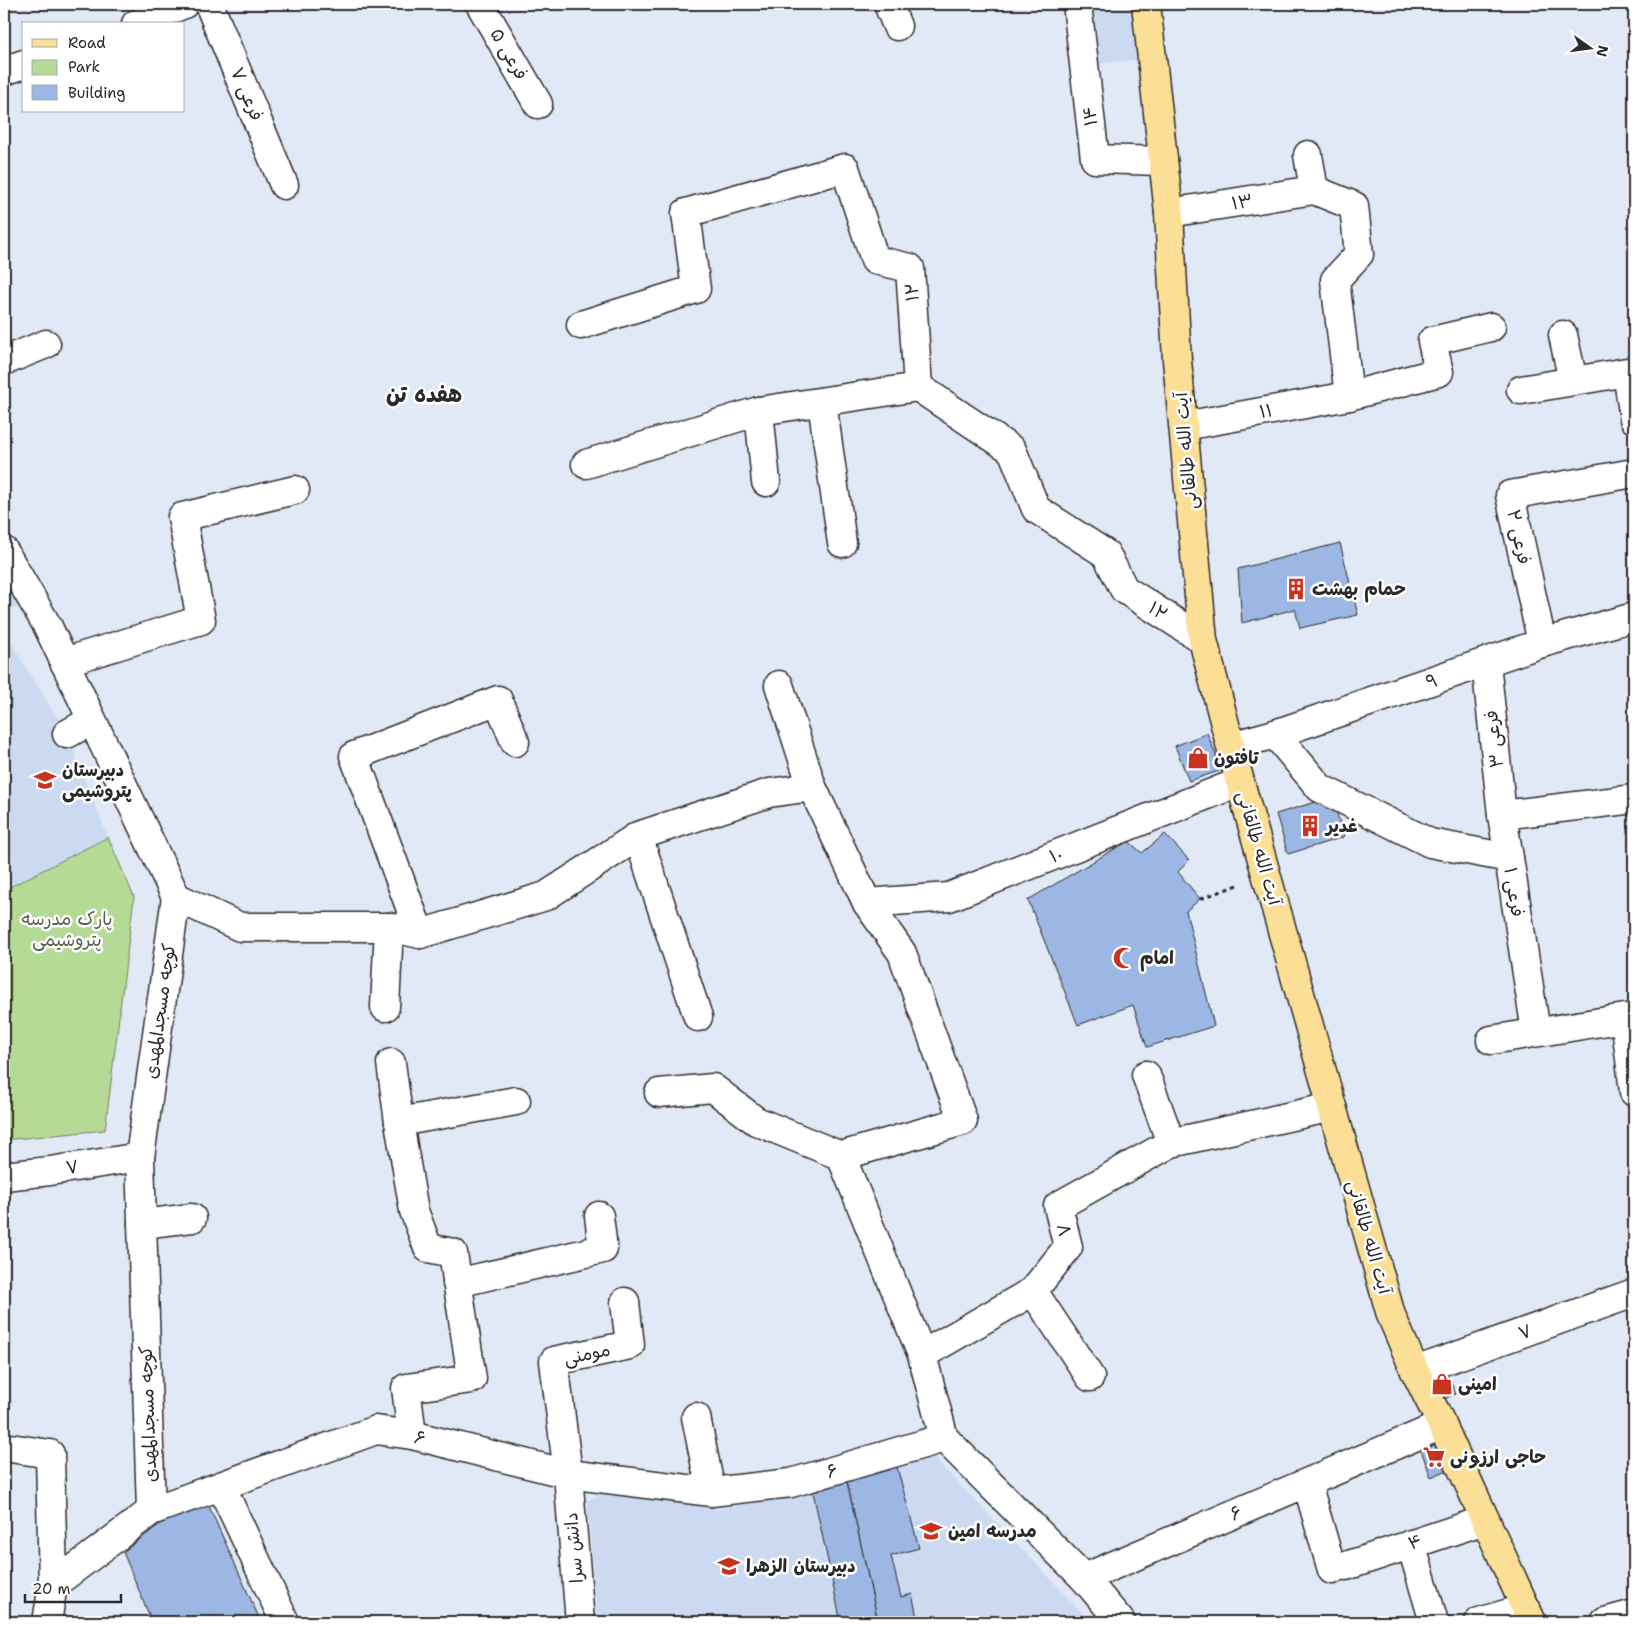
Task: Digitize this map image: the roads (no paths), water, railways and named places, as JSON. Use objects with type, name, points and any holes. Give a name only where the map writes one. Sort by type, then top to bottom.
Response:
[{"type":"main road","name":"آیت الله طالقانی","points":[[1146,4],[1169,213],[1177,360],[1203,640],[1240,782],[1392,1315],[1415,1371],[1442,1425],[1529,1615]]},
{"type":"street","points":[[141,22],[184,4]]},
{"type":"street","name":"فرعی ۷","points":[[209,4],[284,185]]},
{"type":"street","name":"فرعی ۵","points":[[480,4],[538,104]]},
{"type":"street","name":"۱۴","points":[[1077,4],[1095,159],[1163,161]]},
{"type":"street","points":[[4,71],[22,65]]},
{"type":"street","points":[[1308,155],[1314,190],[1354,206],[1359,254],[1335,280],[1349,396]]},
{"type":"street","name":"۱۲","points":[[582,325],[696,290],[686,213],[844,168],[875,260],[910,268],[918,387],[1012,450],[1036,509],[1106,554],[1124,589],[1203,640]]},
{"type":"street","name":"۱۳","points":[[1169,213],[1314,190]]},
{"type":"street","name":"۱۱","points":[[1184,426],[1349,396],[1439,372],[1432,341],[1491,327]]},
{"type":"street","points":[[1563,335],[1573,380]]},
{"type":"street","points":[[4,361],[46,344]]},
{"type":"street","points":[[1521,390],[1626,372],[1634,419]]},
{"type":"street","points":[[586,464],[759,411],[918,387]]},
{"type":"street","points":[[822,402],[842,543]]},
{"type":"street","points":[[759,411],[766,482]]},
{"type":"street","name":"فرعی ۲","points":[[1542,643],[1510,495],[1634,473]]},
{"type":"street","points":[[64,662],[201,620],[182,517],[295,490]]},
{"type":"street","points":[[4,551],[48,627],[176,897],[240,927],[388,927],[420,934],[546,896],[638,836],[769,793],[812,787]]},
{"type":"street","name":"۹","points":[[1231,746],[1276,734],[1542,643],[1634,617]]},
{"type":"street","name":"فرعی ۳","points":[[1486,663],[1508,858]]},
{"type":"street","points":[[659,1093],[713,1088],[756,1121],[841,1156],[963,1121],[902,953],[867,903],[812,787],[779,685]]},
{"type":"street","points":[[420,934],[354,756],[498,700],[515,742]]},
{"type":"street","points":[[67,734],[92,720]]},
{"type":"street","name":"فرعی ۱","points":[[1276,734],[1320,788],[1430,843],[1508,858],[1536,1032]]},
{"type":"street","name":"۱۰","points":[[867,903],[949,897],[1240,782]]},
{"type":"street","points":[[1502,815],[1634,799]]},
{"type":"street","points":[[638,836],[698,1017]]},
{"type":"street","name":"کوچه مسجدالمهدی","points":[[155,1517],[140,1157],[176,897]]},
{"type":"street","points":[[385,1007],[388,927]]},
{"type":"street","points":[[1491,1040],[1630,1017],[1634,1092]]},
{"type":"street","points":[[391,1063],[414,1211],[428,1248],[453,1253],[472,1379],[406,1388],[412,1435]]},
{"type":"street","points":[[1146,1075],[1171,1143]]},
{"type":"street","points":[[399,1122],[516,1101]]},
{"type":"street","name":"۸","points":[[922,1355],[1033,1290],[1068,1247],[1058,1206],[1171,1143],[1332,1107]]},
{"type":"street","points":[[841,1156],[922,1355],[944,1438],[1084,1578],[1121,1622]]},
{"type":"street","name":"۷","points":[[4,1176],[140,1157]]},
{"type":"street","points":[[457,1283],[603,1249],[599,1216]]},
{"type":"street","points":[[142,1224],[192,1218]]},
{"type":"street","points":[[1033,1290],[1090,1377]]},
{"type":"street","name":"۷","points":[[1415,1371],[1634,1293]]},
{"type":"street","name":"مومنی","points":[[568,1474],[554,1361],[630,1345],[625,1302]]},
{"type":"street","points":[[696,1417],[711,1492]]},
{"type":"street","name":"۶","points":[[1084,1578],[1442,1425]]},
{"type":"street","name":"۶","points":[[53,1585],[155,1517],[220,1486],[376,1430],[412,1435],[568,1474],[711,1492],[791,1483],[944,1438]]},
{"type":"street","points":[[4,1447],[50,1454],[53,1585],[47,1622]]},
{"type":"street","name":"دانش سرا","points":[[568,1474],[580,1622]]},
{"type":"street","name":"۴","points":[[1307,1483],[1339,1568],[1485,1520]]},
{"type":"street","points":[[220,1486],[285,1622]]},
{"type":"street","points":[[1411,1544],[1434,1622]]},
{"type":"street","points":[[1606,1622],[1634,1614]]},
{"type":"street","points":[[1479,1622],[1529,1615]]},
{"type":"place","name":"حمام بهشت","points":[[1296,589]]},
{"type":"place","name":"تافتون","points":[[1198,758]]},
{"type":"place","name":"دبیرستان پتروشیمی","points":[[45,780]]},
{"type":"place","name":"غدیر","points":[[1310,826]]},
{"type":"place","name":"امام","points":[[1124,958]]},
{"type":"place","name":"امینی","points":[[1442,1384]]},
{"type":"place","name":"حاجی ارزونی","points":[[1434,1457]]},
{"type":"place","name":"مدرسه امین","points":[[931,1531]]},
{"type":"place","name":"دبیرستان الزهرا","points":[[729,1566]]},
{"type":"district","name":"هفده تن","points":[[424,394]]},
{"type":"park label","name":"پارک مدرسه پتروشیمی","points":[[67,930]]}]
